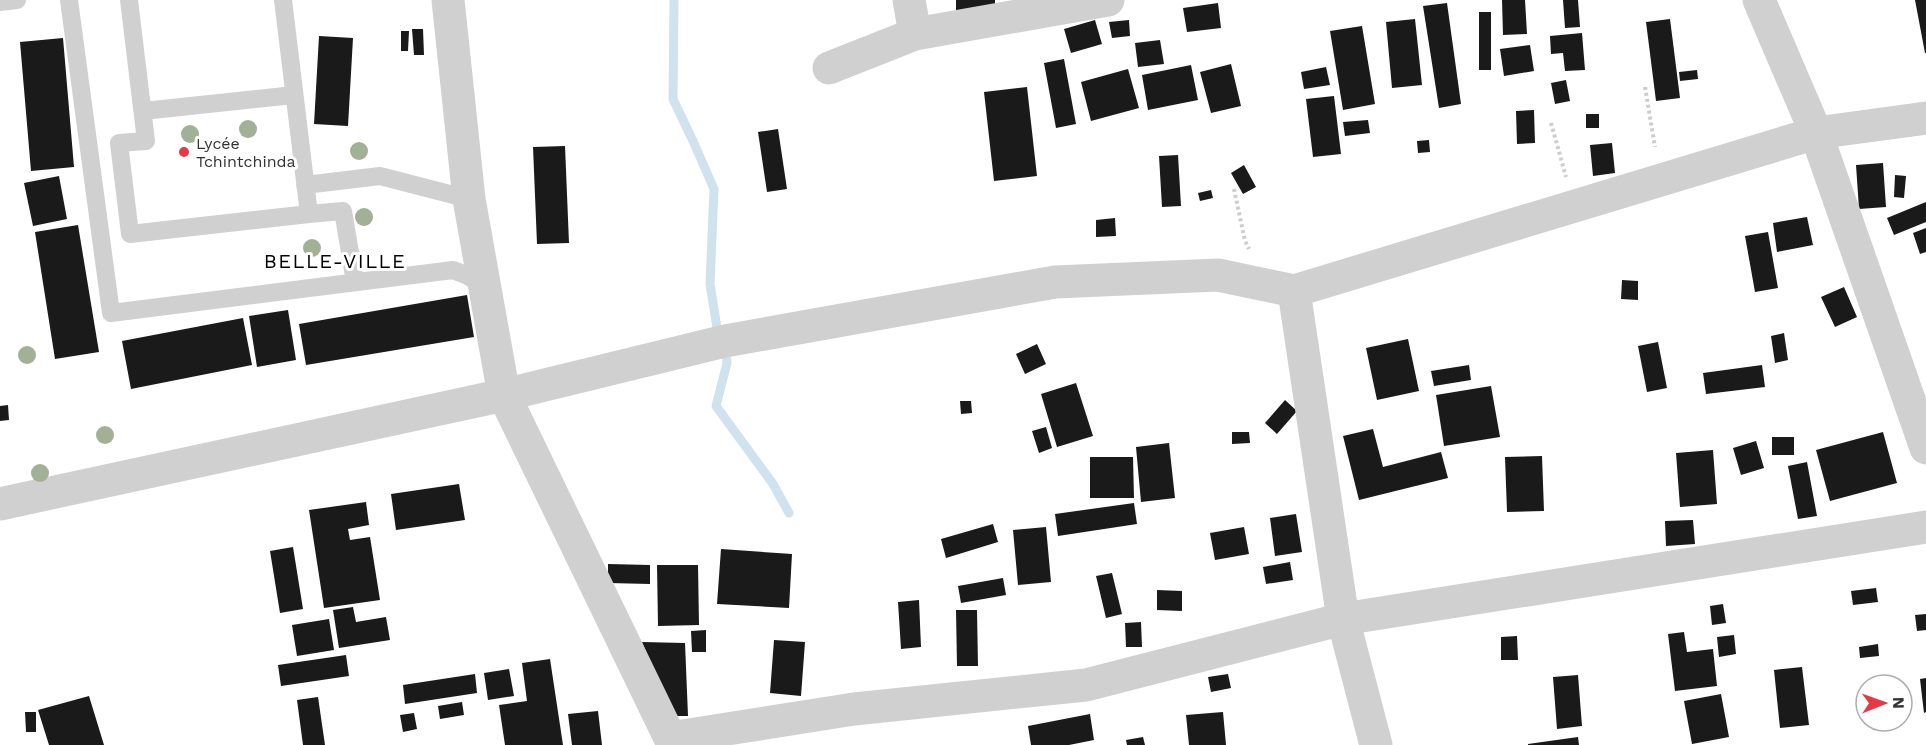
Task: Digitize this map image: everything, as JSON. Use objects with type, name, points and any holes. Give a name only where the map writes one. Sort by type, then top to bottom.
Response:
[{"type":"street","points":[[448,0],[470,199],[504,395],[662,742],[854,709],[1086,685],[1343,619],[1926,527]]},
{"type":"street","points":[[909,0],[915,34]]},
{"type":"street","points":[[829,68],[915,34],[1108,0]]},
{"type":"street","points":[[1759,0],[1816,133],[1926,448]]},
{"type":"street","points":[[0,504],[504,395],[746,336],[1055,282],[1218,275],[1282,289],[1574,207],[1816,133],[1926,118]]},
{"type":"street","points":[[1282,289],[1343,619],[1376,745]]},
{"type":"lane","points":[[0,2],[17,0]]},
{"type":"lane","points":[[69,0],[111,313],[453,270],[466,274],[484,287]]},
{"type":"lane","points":[[89,148],[146,141],[129,0]]},
{"type":"lane","points":[[283,0],[309,214]]},
{"type":"lane","points":[[143,111],[294,95]]},
{"type":"lane","points":[[119,143],[130,234]]},
{"type":"lane","points":[[305,185],[380,176],[470,199]]},
{"type":"lane","points":[[101,238],[343,211],[354,282]]},
{"type":"path","points":[[1645,87],[1661,181]]},
{"type":"path","points":[[1551,123],[1574,207]]},
{"type":"path","points":[[1234,189],[1245,241],[1282,289]]},
{"type":"building","points":[[956,0],[995,0],[995,14],[956,14]]},
{"type":"building","points":[[1502,0],[1525,0],[1527,34],[1503,35]]},
{"type":"building","points":[[1563,0],[1578,0],[1580,27],[1565,28]]},
{"type":"building","points":[[1915,0],[1926,0],[1926,53],[1925,53]]},
{"type":"building","points":[[1218,3],[1221,28],[1187,32],[1183,8]]},
{"type":"building","points":[[1447,3],[1461,104],[1439,108],[1423,6]]},
{"type":"building","points":[[1479,12],[1491,12],[1491,70],[1479,70]]},
{"type":"building","points":[[1415,19],[1422,85],[1392,88],[1386,22]]},
{"type":"building","points":[[1670,19],[1680,98],[1656,101],[1646,22]]},
{"type":"building","points":[[1095,20],[1102,44],[1071,53],[1064,29]]},
{"type":"building","points":[[1129,20],[1130,36],[1112,38],[1109,22]]},
{"type":"building","points":[[1362,26],[1375,104],[1343,110],[1330,31]]},
{"type":"building","points":[[412,29],[423,29],[424,55],[414,55]]},
{"type":"building","points":[[401,31],[409,31],[408,51],[401,51]]},
{"type":"building","points":[[1582,33],[1585,70],[1565,71],[1563,53],[1551,54],[1550,36]]},
{"type":"building","points":[[319,36],[353,38],[348,126],[314,124]]},
{"type":"building","points":[[63,38],[74,167],[31,171],[20,42]]},
{"type":"building","points":[[1160,40],[1164,64],[1138,67],[1135,43]]},
{"type":"building","points":[[1530,45],[1534,71],[1504,76],[1500,49]]},
{"type":"building","points":[[1064,59],[1076,124],[1056,128],[1044,63]]},
{"type":"building","points":[[1231,64],[1241,106],[1211,113],[1200,72]]},
{"type":"building","points":[[1191,65],[1198,100],[1148,110],[1142,75]]},
{"type":"building","points":[[1326,67],[1330,85],[1304,89],[1301,72]]},
{"type":"building","points":[[1128,69],[1139,108],[1091,121],[1081,82]]},
{"type":"building","points":[[1697,70],[1698,79],[1680,81],[1679,72]]},
{"type":"building","points":[[1566,80],[1570,101],[1555,104],[1551,83]]},
{"type":"building","points":[[1027,87],[1037,176],[994,181],[984,92]]},
{"type":"building","points":[[1334,96],[1341,154],[1313,157],[1306,99]]},
{"type":"building","points":[[1534,110],[1535,143],[1517,144],[1516,111]]},
{"type":"building","points":[[1586,114],[1599,114],[1599,128],[1586,128]]},
{"type":"building","points":[[1368,120],[1370,133],[1345,136],[1343,122]]},
{"type":"building","points":[[778,129],[787,189],[767,192],[758,132]]},
{"type":"building","points":[[1429,140],[1430,152],[1418,153],[1417,141]]},
{"type":"building","points":[[1612,143],[1615,173],[1593,176],[1590,145]]},
{"type":"building","points":[[565,146],[569,243],[537,244],[533,147]]},
{"type":"building","points":[[1178,155],[1181,206],[1162,207],[1159,156]]},
{"type":"building","points":[[1883,163],[1886,207],[1859,209],[1856,165]]},
{"type":"building","points":[[1244,165],[1256,187],[1243,194],[1231,173]]},
{"type":"building","points":[[1895,175],[1906,176],[1904,198],[1894,197]]},
{"type":"building","points":[[59,176],[67,219],[33,226],[24,183]]},
{"type":"building","points":[[1211,190],[1213,198],[1200,201],[1198,193]]},
{"type":"building","points":[[1926,202],[1926,222],[1894,235],[1887,218]]},
{"type":"building","points":[[1807,217],[1813,245],[1777,252],[1773,223]]},
{"type":"building","points":[[1115,218],[1116,236],[1096,237],[1096,220]]},
{"type":"building","points":[[78,225],[99,352],[55,359],[35,232]]},
{"type":"building","points":[[1926,228],[1926,252],[1920,254],[1913,233]]},
{"type":"building","points":[[1768,232],[1778,288],[1755,292],[1745,236]]},
{"type":"building","points":[[1622,280],[1638,281],[1638,300],[1621,299]]},
{"type":"building","points":[[1844,287],[1857,317],[1835,327],[1821,297]]},
{"type":"building","points":[[467,295],[474,337],[306,365],[299,324]]},
{"type":"building","points":[[288,310],[296,360],[257,367],[249,316]]},
{"type":"building","points":[[243,318],[252,365],[131,389],[122,341]]},
{"type":"building","points":[[1784,333],[1788,360],[1775,363],[1771,336]]},
{"type":"building","points":[[1408,339],[1419,391],[1377,400],[1366,348]]},
{"type":"building","points":[[1658,342],[1667,388],[1647,392],[1638,346]]},
{"type":"building","points":[[1037,344],[1046,364],[1025,374],[1016,354]]},
{"type":"building","points":[[1469,365],[1471,380],[1434,386],[1431,371]]},
{"type":"building","points":[[1762,365],[1765,387],[1706,394],[1703,373]]},
{"type":"building","points":[[1076,383],[1093,436],[1057,447],[1041,394]]},
{"type":"building","points":[[1491,386],[1500,437],[1444,446],[1436,395]]},
{"type":"building","points":[[1285,400],[1297,411],[1277,434],[1265,423]]},
{"type":"building","points":[[960,401],[971,401],[972,413],[961,414]]},
{"type":"building","points":[[8,405],[9,420],[0,421],[0,406]]},
{"type":"building","points":[[1046,427],[1052,448],[1039,453],[1032,431]]},
{"type":"building","points":[[1373,429],[1383,467],[1441,452],[1448,478],[1359,500],[1343,436]]},
{"type":"building","points":[[1232,432],[1249,432],[1250,443],[1232,444]]},
{"type":"building","points":[[1883,432],[1897,483],[1830,501],[1816,450]]},
{"type":"building","points":[[1772,437],[1794,437],[1794,455],[1772,455]]},
{"type":"building","points":[[1756,441],[1764,468],[1741,475],[1733,448]]},
{"type":"building","points":[[1169,443],[1175,498],[1141,502],[1136,447]]},
{"type":"building","points":[[1713,450],[1717,504],[1680,507],[1676,453]]},
{"type":"building","points":[[1542,456],[1544,511],[1507,512],[1505,457]]},
{"type":"building","points":[[1090,457],[1133,457],[1134,498],[1090,498]]},
{"type":"building","points":[[1807,462],[1817,516],[1798,519],[1788,466]]},
{"type":"building","points":[[459,484],[465,520],[396,530],[391,494]]},
{"type":"building","points":[[366,502],[369,525],[348,529],[350,540],[370,537],[380,600],[324,608],[309,510]]},
{"type":"building","points":[[1134,503],[1137,524],[1058,536],[1055,514]]},
{"type":"building","points":[[1296,514],[1302,552],[1275,556],[1270,518]]},
{"type":"building","points":[[1693,520],[1695,544],[1666,546],[1665,521]]},
{"type":"building","points":[[993,524],[998,542],[946,558],[941,539]]},
{"type":"building","points":[[1046,527],[1051,582],[1018,585],[1013,530]]},
{"type":"building","points":[[1244,527],[1249,554],[1215,560],[1210,533]]},
{"type":"building","points":[[293,547],[303,609],[280,613],[270,551]]},
{"type":"building","points":[[721,549],[792,554],[789,608],[717,604]]},
{"type":"building","points":[[1290,562],[1293,580],[1266,584],[1263,567]]},
{"type":"building","points":[[608,564],[650,565],[650,584],[608,583]]},
{"type":"building","points":[[657,565],[698,565],[699,625],[658,626]]},
{"type":"building","points":[[1112,573],[1122,614],[1106,618],[1096,576]]},
{"type":"building","points":[[1003,578],[1006,595],[961,603],[958,586]]},
{"type":"building","points":[[1876,588],[1878,602],[1853,605],[1851,591]]},
{"type":"building","points":[[1157,590],[1182,591],[1182,611],[1157,610]]},
{"type":"building","points":[[919,600],[921,647],[901,649],[898,602]]},
{"type":"building","points":[[1723,604],[1726,623],[1712,625],[1710,606]]},
{"type":"building","points":[[353,607],[356,622],[386,617],[390,640],[339,648],[333,610]]},
{"type":"building","points":[[956,610],[977,610],[978,666],[957,666]]},
{"type":"building","points":[[1926,614],[1926,630],[1917,631],[1915,615]]},
{"type":"building","points":[[329,619],[334,650],[297,656],[292,625]]},
{"type":"building","points":[[1141,622],[1142,647],[1126,647],[1125,623]]},
{"type":"building","points":[[706,630],[706,652],[692,652],[691,631]]},
{"type":"building","points":[[1684,632],[1687,652],[1713,649],[1717,686],[1675,691],[1668,634]]},
{"type":"building","points":[[1734,635],[1736,654],[1719,657],[1717,637]]},
{"type":"building","points":[[1517,636],[1518,660],[1501,660],[1501,637]]},
{"type":"building","points":[[774,640],[805,642],[801,696],[770,693]]},
{"type":"building","points":[[642,642],[685,643],[688,716],[672,716]]},
{"type":"building","points":[[1878,644],[1879,656],[1860,658],[1859,647]]},
{"type":"building","points":[[346,655],[349,676],[281,686],[278,665]]},
{"type":"building","points":[[550,659],[563,745],[505,745],[499,705],[527,701],[522,663]]},
{"type":"building","points":[[1802,667],[1809,725],[1780,728],[1774,670]]},
{"type":"building","points":[[509,669],[514,696],[488,700],[484,673]]},
{"type":"building","points":[[475,674],[477,693],[405,704],[403,685]]},
{"type":"building","points":[[1228,674],[1231,688],[1211,692],[1208,677]]},
{"type":"building","points":[[1578,675],[1582,726],[1557,729],[1553,677]]},
{"type":"building","points":[[1926,678],[1926,712],[1924,713],[1920,679]]},
{"type":"building","points":[[1721,694],[1729,737],[1692,744],[1684,701]]},
{"type":"building","points":[[89,696],[104,745],[49,745],[38,710]]},
{"type":"building","points":[[318,697],[325,745],[303,745],[297,700]]},
{"type":"building","points":[[462,702],[464,715],[440,719],[438,706]]},
{"type":"building","points":[[598,711],[602,745],[572,745],[568,714]]},
{"type":"building","points":[[25,712],[36,712],[36,732],[26,732]]},
{"type":"building","points":[[1223,712],[1226,745],[1189,745],[1186,715]]},
{"type":"building","points":[[414,713],[417,729],[403,732],[400,715]]},
{"type":"building","points":[[1090,714],[1094,740],[1069,745],[1031,745],[1028,726]]},
{"type":"building","points":[[1143,737],[1145,745],[1127,745],[1126,740]]},
{"type":"building","points":[[1578,737],[1579,745],[1528,745],[1528,744]]},
{"type":"waterway","points":[[674,0],[673,99],[714,189],[710,284],[717,328],[725,341],[727,363],[716,406],[773,484],[789,513]]},
{"type":"place","name":"Lycée Tchintchinda","points":[[184,152]]},
{"type":"district","name":"BELLE-VILLE","points":[[335,261]]}]
